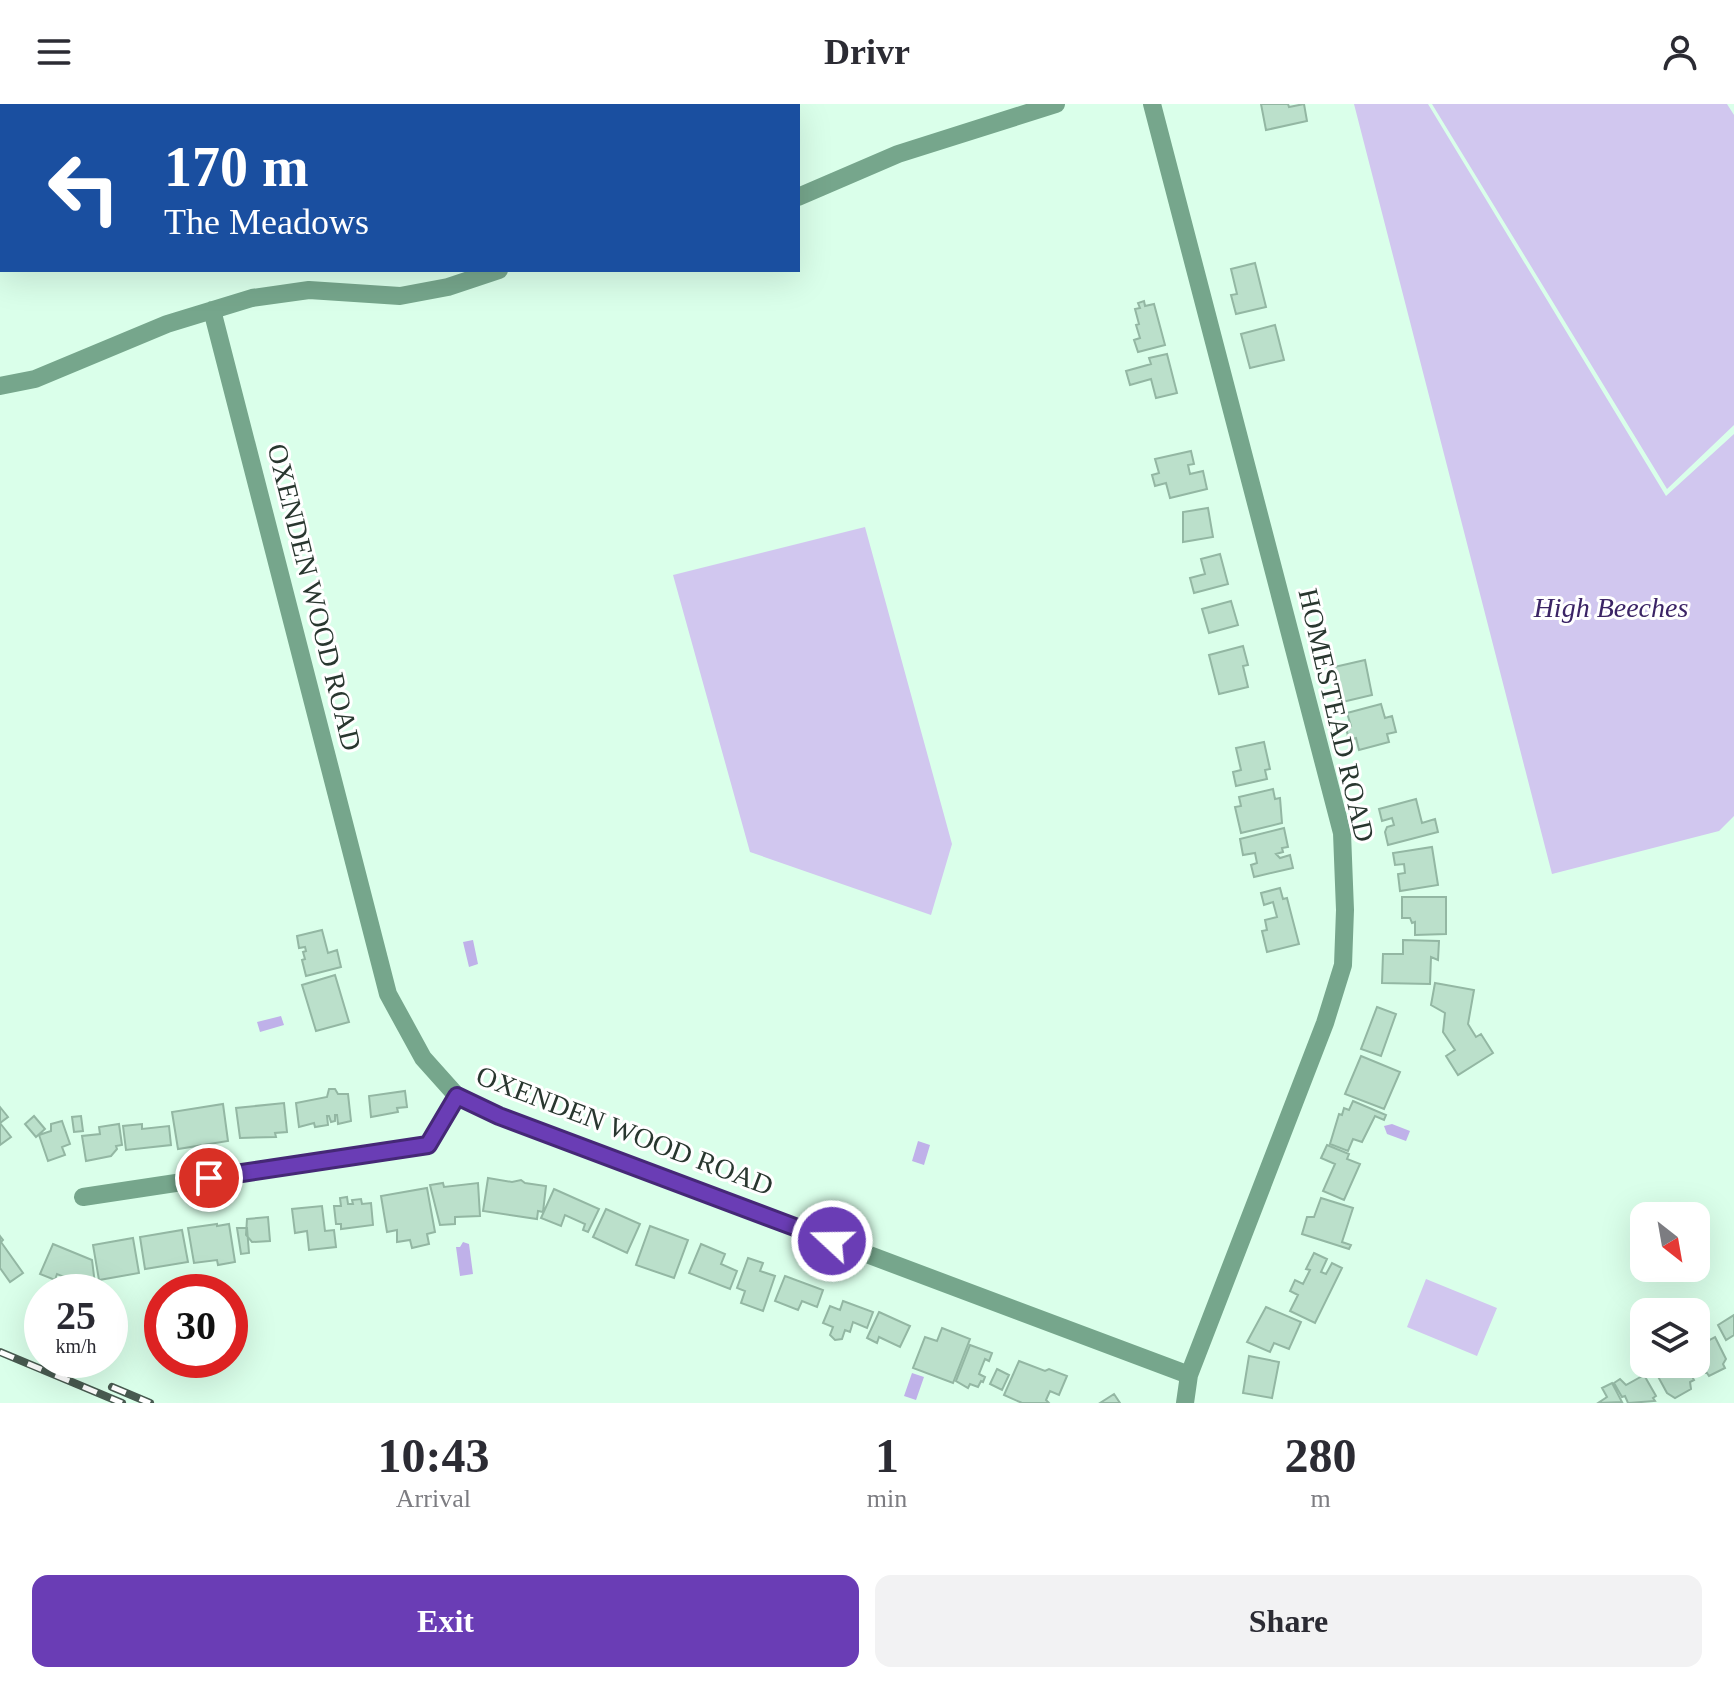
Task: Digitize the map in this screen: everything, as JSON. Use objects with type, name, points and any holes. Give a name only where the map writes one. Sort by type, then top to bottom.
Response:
[{"type":"street","points":[[800,196],[898,154],[1056,104]]},
{"type":"street","name":"HOMESTEAD ROAD","points":[[1152,104],[1342,833],[1345,910],[1343,965],[1325,1023],[1189,1375],[1185,1403]]},
{"type":"street","points":[[0,386],[35,379],[167,324],[284,292],[309,290],[400,296],[448,287],[493,272]]},
{"type":"street","name":"OXENDEN WOOD ROAD","points":[[212,310],[388,994],[423,1058],[457,1096],[499,1116],[1189,1375]]},
{"type":"street","points":[[83,1197],[428,1145],[457,1096]]},
{"type":"green space","name":"High Beeches","points":[[1354,104],[1428,104],[1666,496],[1734,434],[1734,816],[1719,831],[1552,874]]},
{"type":"green space","points":[[1432,104],[1727,104],[1734,115],[1734,425],[1667,489]]},
{"type":"green space","points":[[865,527],[952,844],[931,915],[750,852],[673,575]]},
{"type":"green space","points":[[1426,1279],[1497,1308],[1477,1356],[1407,1327]]},
{"type":"shaded area","points":[[473,940],[478,964],[469,967],[463,942]]},
{"type":"shaded area","points":[[281,1016],[284,1025],[260,1032],[257,1022]]},
{"type":"shaded area","points":[[1392,1124],[1410,1131],[1406,1141],[1387,1134],[1384,1126]]},
{"type":"shaded area","points":[[918,1141],[930,1145],[924,1165],[912,1161]]},
{"type":"shaded area","points":[[463,1242],[469,1244],[473,1274],[460,1276],[456,1247]]},
{"type":"shaded area","points":[[912,1373],[924,1377],[916,1400],[904,1396]]},
{"type":"building","points":[[1261,104],[1288,104],[1289,107],[1304,104],[1307,121],[1266,130]]},
{"type":"building","points":[[1255,263],[1266,307],[1236,314],[1231,295],[1237,294],[1231,269]]},
{"type":"building","points":[[1144,301],[1145,306],[1154,304],[1165,345],[1138,352],[1134,340],[1140,338],[1135,309],[1140,308],[1138,303]]},
{"type":"building","points":[[1275,325],[1284,360],[1250,368],[1241,334]]},
{"type":"building","points":[[1167,354],[1177,393],[1156,398],[1151,379],[1130,385],[1126,371],[1151,364],[1149,358]]},
{"type":"building","points":[[1191,451],[1194,464],[1188,465],[1190,474],[1203,471],[1207,489],[1170,498],[1166,483],[1155,486],[1152,475],[1159,473],[1155,459]]},
{"type":"building","points":[[1208,508],[1213,537],[1183,542],[1183,512]]},
{"type":"building","points":[[1220,554],[1228,584],[1194,593],[1190,578],[1205,574],[1201,559]]},
{"type":"building","points":[[1231,601],[1238,625],[1209,633],[1202,609]]},
{"type":"building","points":[[1243,646],[1248,665],[1243,666],[1248,687],[1219,694],[1209,655]]},
{"type":"building","points":[[1365,660],[1372,695],[1338,703],[1330,668]]},
{"type":"building","points":[[1381,704],[1385,718],[1392,716],[1396,732],[1387,734],[1389,742],[1359,750],[1356,738],[1349,740],[1346,728],[1351,726],[1347,713]]},
{"type":"building","points":[[1264,742],[1270,769],[1265,770],[1267,779],[1236,786],[1233,772],[1241,770],[1236,748]]},
{"type":"building","points":[[1273,789],[1275,799],[1280,798],[1282,823],[1241,833],[1235,807],[1241,806],[1239,797]]},
{"type":"building","points":[[1416,799],[1422,823],[1435,819],[1438,832],[1388,845],[1385,832],[1387,827],[1394,825],[1392,818],[1382,821],[1379,809]]},
{"type":"building","points":[[1284,828],[1288,847],[1276,854],[1280,858],[1290,855],[1293,868],[1254,877],[1251,865],[1257,863],[1255,853],[1243,855],[1240,839]]},
{"type":"building","points":[[1432,847],[1438,885],[1400,891],[1398,874],[1405,873],[1404,864],[1395,865],[1393,853]]},
{"type":"building","points":[[1280,888],[1283,899],[1287,898],[1299,944],[1267,952],[1262,931],[1267,930],[1265,920],[1277,917],[1273,902],[1264,905],[1261,893]]},
{"type":"building","points":[[1402,897],[1446,897],[1446,934],[1415,935],[1415,922],[1402,918]]},
{"type":"building","points":[[322,930],[328,953],[337,950],[341,967],[306,976],[302,960],[306,951],[305,947],[299,948],[297,936]]},
{"type":"building","points":[[1403,940],[1439,941],[1438,960],[1431,957],[1430,984],[1382,983],[1383,954],[1403,954]]},
{"type":"building","points":[[335,975],[349,1022],[316,1031],[302,985]]},
{"type":"building","points":[[1435,983],[1474,990],[1468,1024],[1476,1037],[1481,1034],[1493,1053],[1458,1075],[1446,1056],[1455,1050],[1443,1032],[1445,1013],[1431,1005]]},
{"type":"building","points":[[1377,1007],[1396,1014],[1381,1056],[1361,1049]]},
{"type":"building","points":[[1361,1056],[1400,1072],[1384,1109],[1345,1094]]},
{"type":"building","points":[[329,1089],[335,1089],[338,1094],[348,1094],[351,1121],[338,1124],[335,1115],[335,1121],[331,1122],[327,1116],[328,1125],[315,1127],[314,1123],[299,1127],[296,1103],[327,1097]]},
{"type":"building","points":[[405,1091],[407,1107],[397,1108],[398,1112],[371,1117],[369,1096]]},
{"type":"building","points":[[1353,1101],[1386,1115],[1384,1120],[1375,1116],[1362,1142],[1353,1139],[1348,1151],[1330,1144],[1339,1114],[1342,1115],[1344,1108],[1349,1110]]},
{"type":"building","points":[[284,1103],[287,1132],[275,1133],[276,1137],[240,1138],[236,1108]]},
{"type":"building","points":[[223,1104],[228,1141],[178,1149],[172,1112]]},
{"type":"building","points":[[0,1107],[8,1117],[0,1123]]},
{"type":"building","points":[[34,1116],[45,1129],[36,1137],[25,1124]]},
{"type":"building","points":[[81,1116],[83,1131],[74,1132],[72,1117]]},
{"type":"building","points":[[62,1121],[70,1144],[62,1147],[65,1155],[48,1161],[39,1135],[51,1131],[51,1124]]},
{"type":"building","points":[[0,1123],[11,1137],[0,1145]]},
{"type":"building","points":[[119,1124],[122,1145],[116,1146],[111,1156],[86,1161],[82,1136],[100,1134],[99,1127]]},
{"type":"building","points":[[142,1124],[142,1129],[169,1126],[171,1145],[126,1150],[123,1126]]},
{"type":"building","points":[[1327,1145],[1349,1154],[1347,1159],[1360,1164],[1344,1200],[1323,1191],[1335,1164],[1321,1158]]},
{"type":"building","points":[[488,1178],[512,1182],[521,1180],[546,1186],[543,1212],[538,1211],[537,1219],[483,1211]]},
{"type":"building","points":[[443,1183],[444,1187],[478,1183],[480,1216],[455,1217],[455,1224],[440,1225],[430,1185]]},
{"type":"building","points":[[427,1188],[435,1232],[427,1234],[429,1244],[412,1248],[410,1240],[397,1242],[397,1230],[387,1232],[381,1196]]},
{"type":"building","points":[[554,1189],[599,1209],[588,1232],[583,1230],[585,1224],[565,1215],[561,1226],[541,1218]]},
{"type":"building","points":[[347,1197],[348,1204],[361,1199],[362,1204],[371,1203],[373,1225],[341,1229],[341,1224],[336,1224],[334,1206],[341,1206],[340,1198]]},
{"type":"building","points":[[1321,1198],[1353,1208],[1342,1242],[1351,1245],[1349,1249],[1302,1234],[1307,1217],[1314,1217]]},
{"type":"building","points":[[322,1206],[325,1231],[334,1230],[336,1247],[309,1250],[307,1231],[295,1233],[292,1209]]},
{"type":"building","points":[[606,1209],[640,1224],[627,1253],[593,1237]]},
{"type":"building","points":[[268,1217],[270,1241],[252,1242],[246,1235],[247,1219]]},
{"type":"building","points":[[229,1224],[235,1262],[218,1265],[217,1260],[194,1263],[188,1228]]},
{"type":"building","points":[[650,1226],[688,1240],[674,1278],[636,1265]]},
{"type":"building","points":[[237,1228],[247,1228],[249,1253],[241,1254]]},
{"type":"building","points":[[182,1230],[188,1262],[145,1269],[140,1237]]},
{"type":"building","points":[[0,1236],[23,1273],[10,1282],[0,1268]]},
{"type":"building","points":[[133,1238],[139,1273],[98,1274],[93,1245]]},
{"type":"building","points":[[53,1244],[92,1260],[94,1274],[40,1274]]},
{"type":"building","points":[[701,1244],[725,1254],[721,1264],[737,1271],[730,1289],[689,1273]]},
{"type":"building","points":[[1314,1253],[1327,1259],[1321,1272],[1326,1274],[1332,1263],[1342,1268],[1315,1323],[1290,1311],[1298,1295],[1290,1291],[1295,1280],[1303,1284]]},
{"type":"building","points":[[748,1258],[763,1263],[760,1271],[775,1276],[763,1311],[741,1303],[745,1291],[737,1288]]},
{"type":"building","points":[[785,1276],[823,1290],[817,1307],[802,1301],[798,1310],[775,1301]]},
{"type":"building","points":[[843,1301],[873,1312],[867,1328],[853,1322],[850,1332],[845,1330],[842,1339],[835,1340],[830,1335],[833,1327],[823,1323],[830,1306],[840,1310]]},
{"type":"building","points":[[1266,1307],[1301,1322],[1289,1349],[1274,1343],[1270,1352],[1247,1342]]},
{"type":"building","points":[[879,1312],[910,1326],[900,1347],[879,1337],[877,1343],[867,1338]]},
{"type":"building","points":[[1734,1315],[1734,1335],[1726,1340],[1718,1325]]},
{"type":"building","points":[[942,1328],[970,1339],[953,1383],[913,1368],[925,1337],[937,1341]]},
{"type":"building","points":[[1715,1337],[1726,1359],[1723,1364],[1725,1368],[1710,1376],[1710,1340]]},
{"type":"building","points":[[970,1345],[992,1353],[989,1361],[985,1359],[979,1374],[985,1377],[983,1382],[978,1387],[970,1384],[968,1388],[956,1381]]},
{"type":"building","points":[[1249,1356],[1279,1362],[1272,1398],[1243,1393]]},
{"type":"building","points":[[1019,1361],[1067,1376],[1059,1395],[1050,1391],[1046,1400],[1049,1403],[1022,1403],[1004,1395]]},
{"type":"building","points":[[997,1369],[1009,1375],[1002,1390],[990,1384]]},
{"type":"building","points":[[1646,1378],[1656,1396],[1653,1398],[1655,1401],[1628,1403],[1614,1383],[1620,1379],[1626,1385]]},
{"type":"building","points":[[1659,1378],[1694,1380],[1690,1382],[1691,1389],[1675,1398],[1667,1393]]},
{"type":"building","points":[[1612,1383],[1622,1402],[1598,1403],[1607,1397],[1602,1388]]},
{"type":"building","points":[[1114,1394],[1120,1403],[1100,1403]]},
{"type":"railway","points":[[0,1352],[122,1403]]},
{"type":"railway","points":[[112,1387],[150,1403]]},
{"type":"route","points":[[209,1178],[428,1145],[457,1096],[499,1116],[832,1241]]}]
